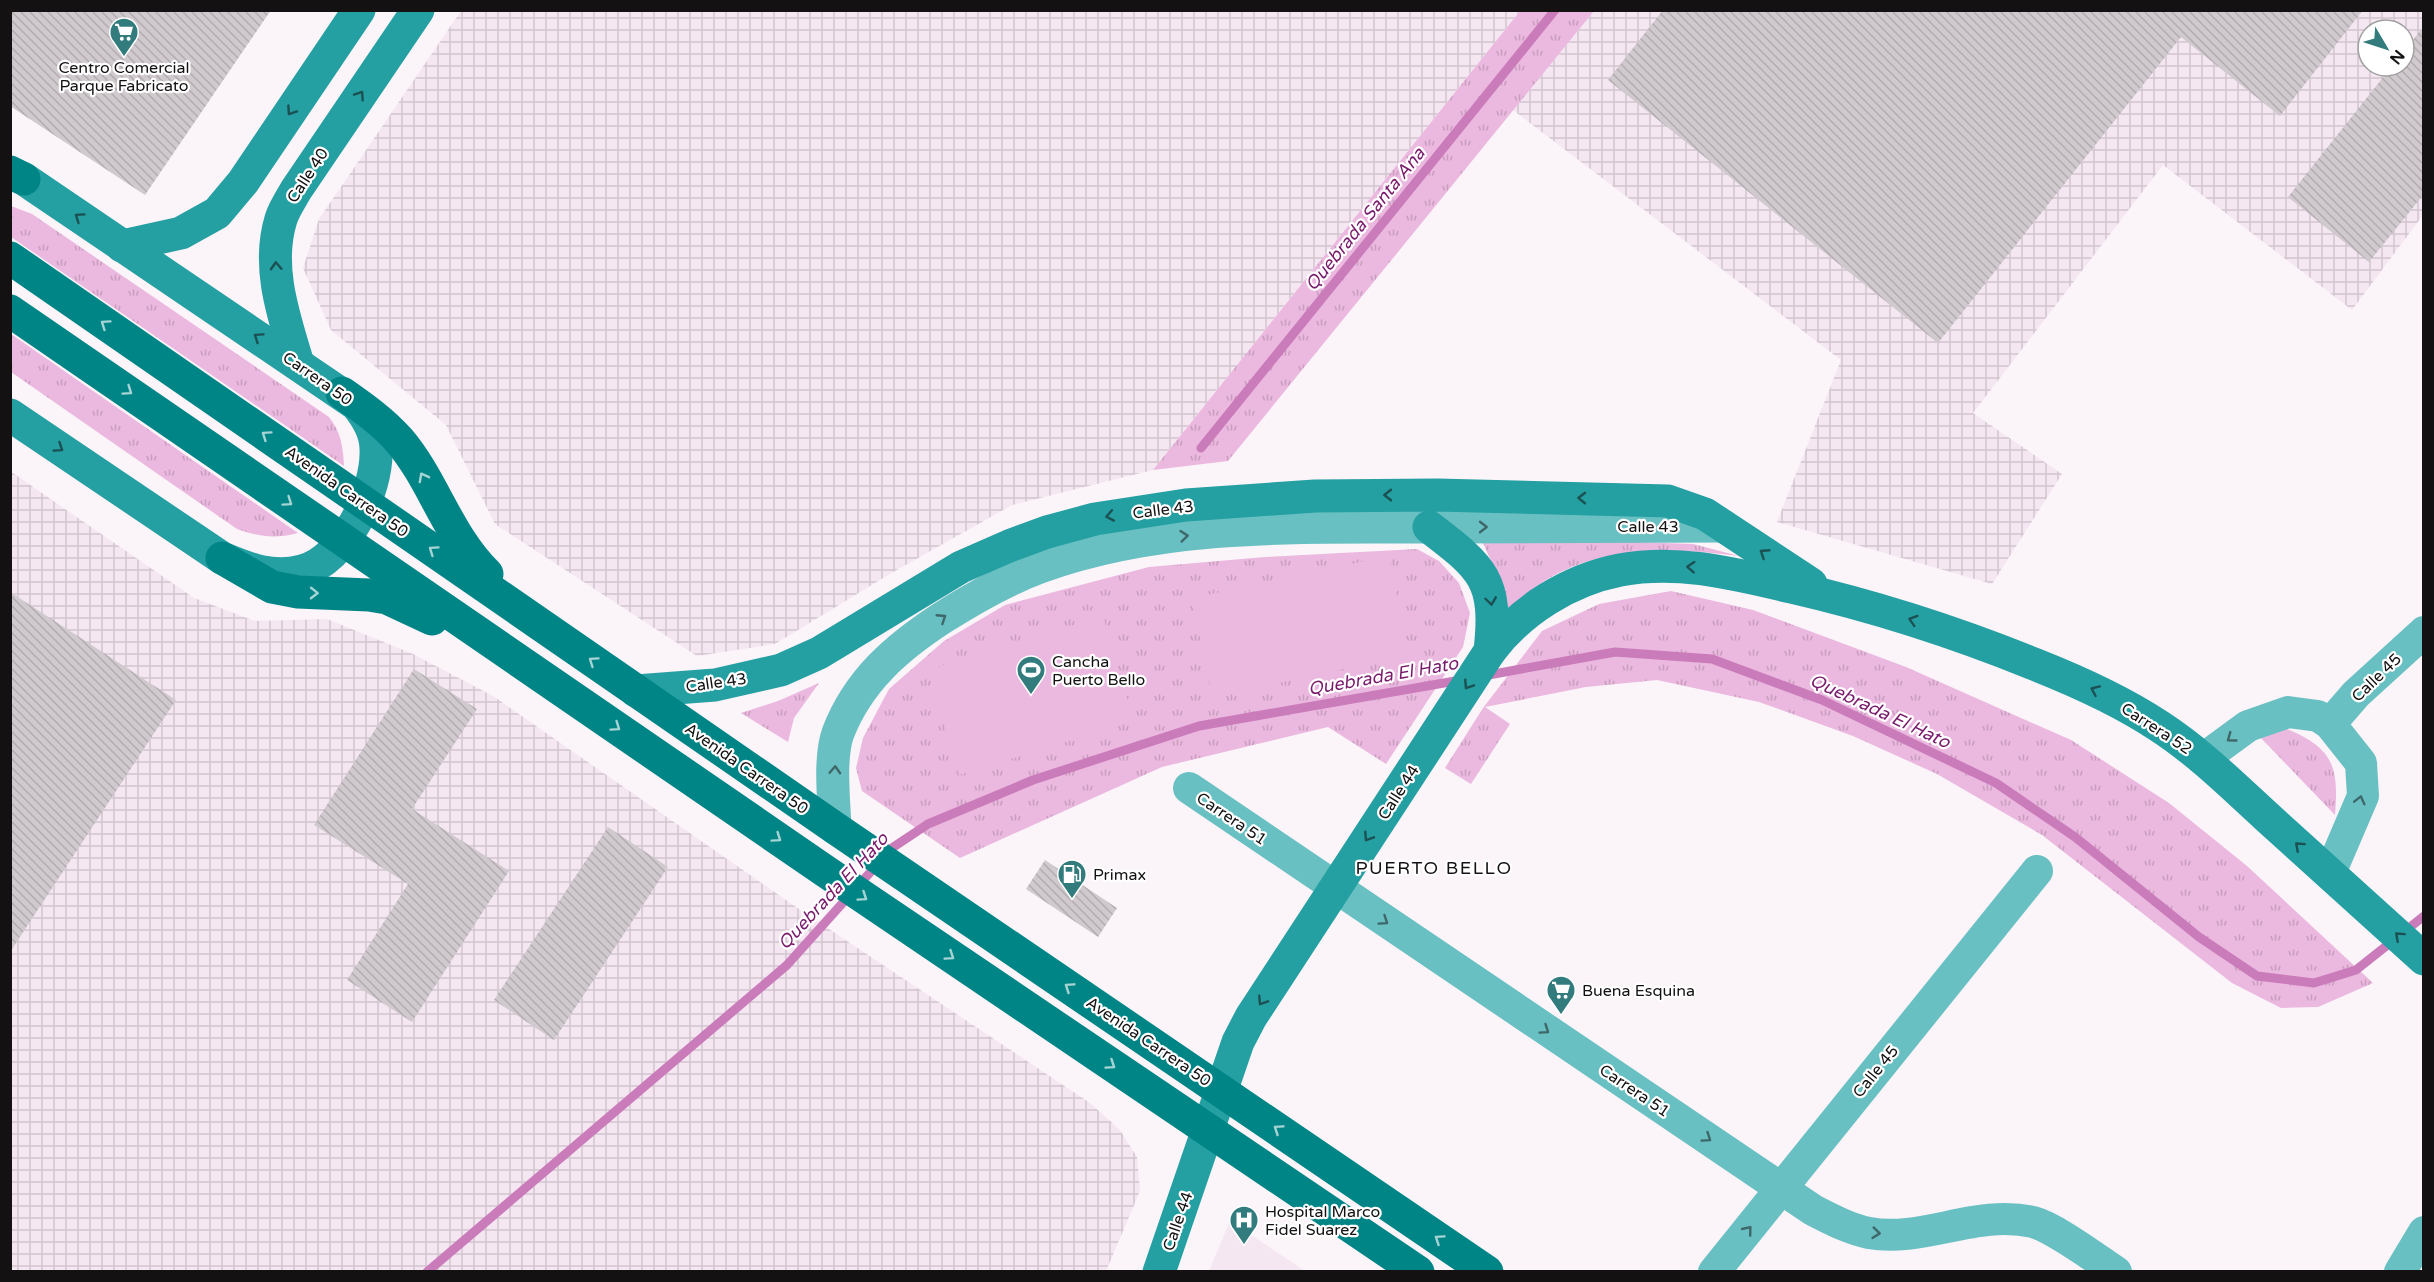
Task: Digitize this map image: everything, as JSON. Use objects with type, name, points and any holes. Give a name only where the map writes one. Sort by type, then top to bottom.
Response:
[{"type":"main road","points":[[122,246],[181,233],[217,213],[243,183],[359,10]]},
{"type":"main road","name":"Calle 40","points":[[298,364],[280,303],[276,271],[275,247],[281,218],[296,190],[418,10]]},
{"type":"main road","name":"Carrera 50","points":[[10,415],[222,558],[255,572],[302,571],[324,560],[343,539],[366,504],[375,475],[376,447],[367,417],[342,393],[14,173]]},
{"type":"main road","name":"Avenida Carrera 50","points":[[10,258],[842,833],[1488,1272]]},
{"type":"main road","points":[[10,310],[901,923],[1418,1272]]},
{"type":"main road","points":[[342,393],[376,417],[399,440],[421,472],[459,540],[477,563],[536,621]]},
{"type":"main road","name":"Calle 43","points":[[636,691],[715,685],[792,666],[819,653],[961,567],[1047,532],[1142,510],[1315,496],[1437,495],[1652,500],[1683,505],[1723,526],[1830,596]]},
{"type":"main road","points":[[1429,527],[1462,552],[1481,572],[1489,588],[1492,608],[1490,651]]},
{"type":"main road","points":[[222,558],[272,587],[298,592],[358,594],[387,598],[513,656]]},
{"type":"main road","name":"Calle 44","points":[[1159,1272],[1238,1042],[1251,1017],[1490,651],[1512,625],[1558,592],[1587,579],[1621,570],[1652,566],[1697,566],[1830,596]]},
{"type":"main road","name":"Carrera 52","points":[[1830,596],[1927,624],[2059,674],[2110,697],[2149,720],[2203,759],[2424,959]]},
{"type":"street","name":"Calle 43","points":[[842,833],[837,737],[849,709],[866,683],[892,653],[914,636],[994,589],[1038,568],[1078,555],[1163,538],[1255,530],[1723,526]]},
{"type":"street","name":"Calle 45","points":[[2330,724],[2356,694],[2424,632]]},
{"type":"street","points":[[2203,759],[2248,726],[2288,712],[2318,716],[2330,724],[2361,763],[2363,796],[2330,873]]},
{"type":"street","name":"Carrera 51","points":[[1189,788],[1813,1210],[1843,1225],[1869,1233],[1895,1234],[1989,1219],[2013,1218],[2036,1223],[2116,1272]]},
{"type":"street","name":"Calle 45","points":[[1714,1272],[2037,871]]},
{"type":"street","points":[[2400,1272],[2424,1232]]},
{"type":"shaded area","points":[[461,11],[1520,11],[1153,470],[1012,505],[888,575],[775,644],[697,656],[495,524],[446,425],[331,330],[303,268],[319,219]]},
{"type":"shaded area","points":[[1594,11],[2423,11],[2423,215],[2352,310],[2163,165],[1973,413],[2062,474],[1992,584],[1777,522],[1841,360],[1513,110]]},
{"type":"shaded area","points":[[10,471],[194,598],[255,621],[327,619],[413,654],[493,696],[796,907],[1090,1103],[1120,1130],[1137,1157],[1140,1191],[1106,1271],[11,1271]]},
{"type":"shaded area","name":"Hospital Marco Fidel Suarez","points":[[1230,1221],[1305,1271],[1209,1271]]},
{"type":"green space","points":[[1520,11],[1594,11],[1228,461],[1153,470]]},
{"type":"green space","points":[[11,206],[32,214],[329,417],[341,440],[344,466],[11,237]]},
{"type":"green space","points":[[10,334],[298,533],[268,536],[237,529],[11,372]]},
{"type":"green space","points":[[1606,541],[1693,544],[1739,556],[1661,551],[1608,556],[1559,573],[1537,586],[1499,621],[1495,570],[1483,543]]},
{"type":"green space","points":[[1417,549],[1439,561],[1459,583],[1470,613],[1463,647],[1386,764],[1328,727],[1162,767],[960,858],[862,791],[856,768],[863,738],[889,689],[944,641],[1005,605],[1149,567],[1265,557]]},
{"type":"green space","points":[[1389,556],[1409,655],[1212,697],[1192,598]]},
{"type":"green space","points":[[1671,591],[1753,610],[1906,667],[2071,740],[2169,803],[2247,866],[2373,983],[2318,1007],[2281,1008],[2232,983],[2042,835],[1937,774],[1853,736],[1759,702],[1657,680],[1586,687],[1485,707],[1510,724],[1471,784],[1445,768],[1483,708],[1542,631],[1599,604]]},
{"type":"green space","name":"Cancha Puerto Bello","points":[[1103,616],[1134,721],[959,775],[928,670]]},
{"type":"green space","points":[[819,683],[794,718],[788,742],[741,713],[778,701]]},
{"type":"green space","points":[[2287,729],[2314,744],[2330,761],[2336,784],[2335,815],[2258,735]]},
{"type":"building","name":"Centro Comercial Parque Fabricato","points":[[10,10],[271,10],[145,195],[10,106]]},
{"type":"building","points":[[1663,10],[2363,10],[2280,116],[2181,37],[1938,343],[1608,80]]},
{"type":"building","points":[[2424,26],[2424,194],[2369,262],[2288,197],[2382,78],[2416,78],[2416,36]]},
{"type":"building","points":[[10,592],[176,700],[10,952]]},
{"type":"building","points":[[414,669],[477,709],[412,809],[509,871],[412,1022],[347,980],[408,884],[314,825]]},
{"type":"building","points":[[608,827],[668,867],[554,1040],[494,1000]]},
{"type":"building","name":"Primax","points":[[1045,860],[1117,908],[1098,937],[1026,889]]},
{"type":"waterway","name":"Quebrada Santa Ana","points":[[1201,448],[1555,10]]},
{"type":"waterway","name":"Quebrada El Hato","points":[[1483,676],[1615,652],[1712,659],[1822,700],[1996,783],[2075,837],[2199,937],[2257,976],[2314,983],[2356,970],[2424,916]]},
{"type":"waterway","name":"Quebrada El Hato","points":[[427,1272],[787,965],[892,848],[928,824],[1033,780],[1199,726],[1461,680]]},
{"type":"place","name":"Centro Comercial Parque Fabricato","points":[[124,58]]},
{"type":"place","name":"Cancha Puerto Bello","points":[[1031,696]]},
{"type":"place","name":"Primax","points":[[1072,900]]},
{"type":"place","name":"Buena Esquina","points":[[1561,1016]]},
{"type":"place","name":"Hospital Marco Fidel Suarez","points":[[1244,1246]]},
{"type":"district","name":"PUERTO BELLO","points":[[1434,868]]}]
